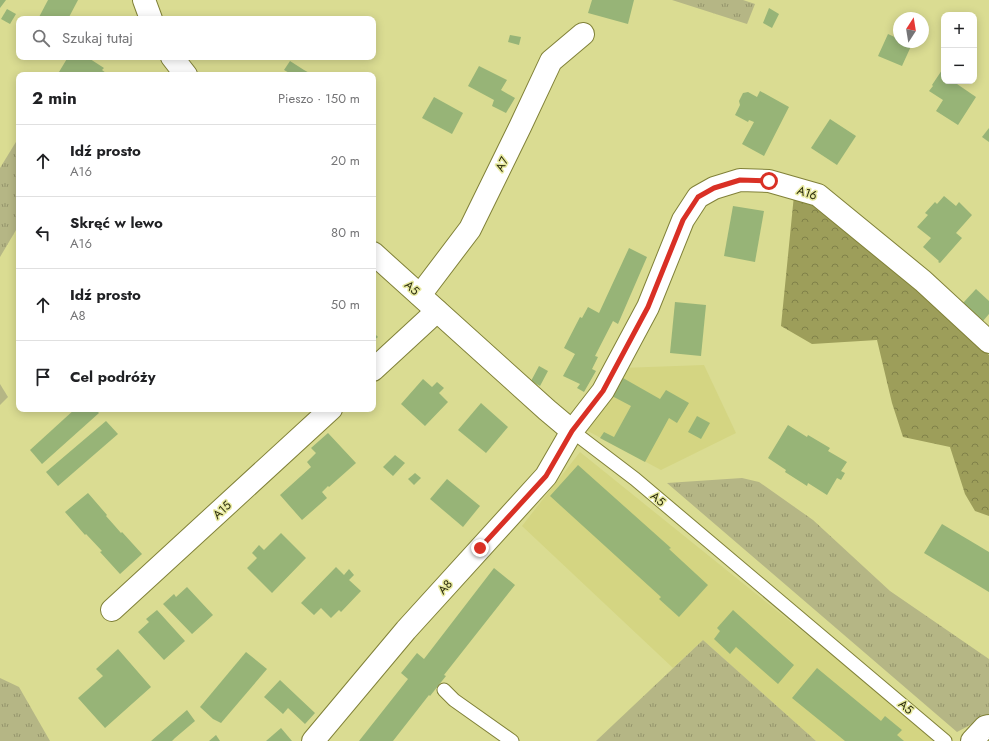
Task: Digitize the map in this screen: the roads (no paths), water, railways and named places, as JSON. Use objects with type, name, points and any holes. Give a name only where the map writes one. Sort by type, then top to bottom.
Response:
[{"type":"street","points":[[144,0],[150,16]]},
{"type":"street","name":"A7","points":[[420,295],[470,229],[551,61],[583,34]]},
{"type":"street","points":[[174,60],[184,72]]},
{"type":"street","name":"A16","points":[[572,431],[603,391],[648,307],[683,220],[698,197],[714,188],[740,180],[769,181],[818,195],[923,281],[989,342]]},
{"type":"street","name":"A5","points":[[376,256],[546,410],[572,431]]},
{"type":"street","points":[[376,367],[437,311]]},
{"type":"street","name":"A15","points":[[112,610],[328,412]]},
{"type":"street","name":"A8","points":[[312,741],[406,630],[546,476],[572,431]]},
{"type":"street","points":[[972,741],[985,727],[989,726]]},
{"type":"lane","name":"A5","points":[[572,431],[635,479],[945,741]]},
{"type":"lane","points":[[444,690],[454,700],[512,741]]}]
